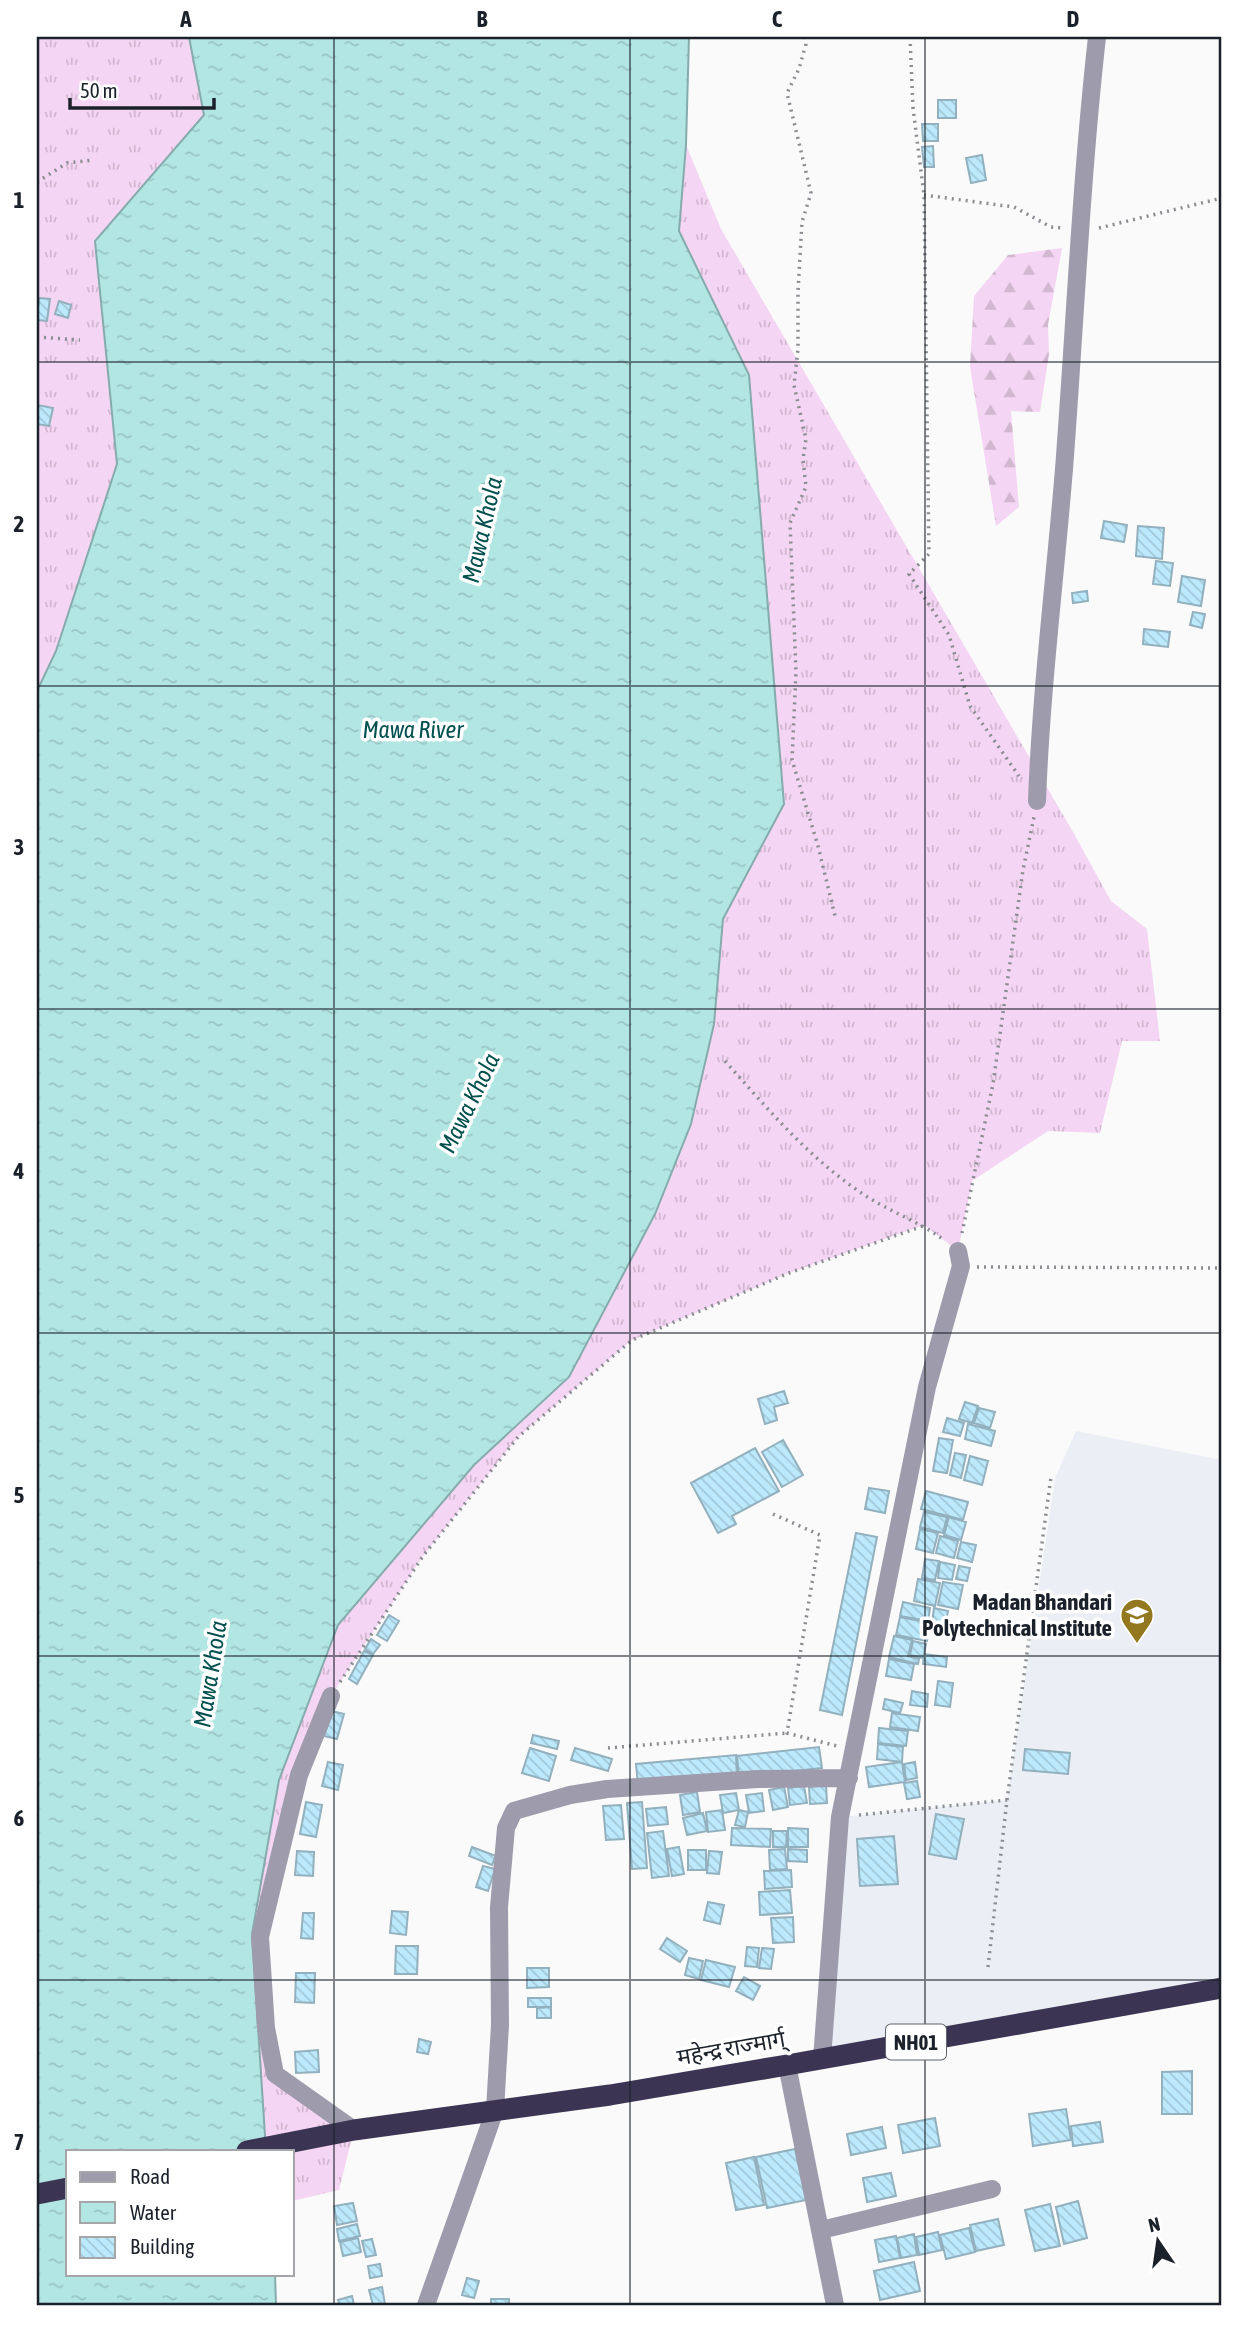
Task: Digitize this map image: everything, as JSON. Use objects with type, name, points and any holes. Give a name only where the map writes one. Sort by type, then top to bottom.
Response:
[{"type":"highway","name":"महेन्द्र राज्मार्ग्","points":[[252,2150],[355,2130],[610,2095],[1222,1988]]},
{"type":"highway","points":[[37,2194],[66,2188]]},
{"type":"street","points":[[1037,801],[1040,713],[1064,470],[1090,101],[1097,37]]},
{"type":"street","points":[[822,2059],[840,1817],[927,1387],[959,1259]]},
{"type":"street","points":[[331,1696],[299,1775],[260,1937],[266,2028],[275,2074],[355,2130]]},
{"type":"street","points":[[426,2305],[495,2110],[500,2025],[499,1907],[506,1828],[514,1811],[570,1795],[607,1789],[758,1779],[849,1778]]},
{"type":"street","points":[[788,2065],[835,2305]]},
{"type":"street","points":[[821,2230],[992,2189]]},
{"type":"path","points":[[805,37],[806,44],[799,69],[787,93],[811,193],[802,222],[798,349],[794,385],[806,439],[803,459],[806,487],[790,523],[796,672],[792,760],[818,846],[836,920]]},
{"type":"path","points":[[911,37],[913,108],[924,195],[929,554],[909,574],[949,635],[970,706],[1037,801],[1023,870],[993,1084],[959,1259]]},
{"type":"path","points":[[37,182],[66,163],[94,160]]},
{"type":"path","points":[[37,337],[80,340]]},
{"type":"path","points":[[725,1061],[799,1144],[861,1193],[925,1225],[959,1259],[1222,1268]]},
{"type":"path","points":[[331,1696],[423,1556],[518,1437],[632,1340],[789,1273],[925,1225]]},
{"type":"path","points":[[988,1967],[1007,1800],[1051,1477]]},
{"type":"path","points":[[773,1514],[820,1535],[788,1733]]},
{"type":"path","points":[[608,1748],[788,1733],[853,1750]]},
{"type":"path","points":[[840,1817],[1007,1800]]},
{"type":"shaded area","name":"Madan Bhandari Polytechnical Institute","points":[[1076,1431],[1222,1460],[1222,1995],[817,2062],[840,1817],[1007,1800],[1055,1478]]},
{"type":"green space","points":[[37,37],[189,37],[204,115],[95,241],[117,464],[56,651],[37,691]]},
{"type":"green space","points":[[686,145],[721,229],[1111,901],[1147,929],[1160,1041],[1122,1041],[1100,1133],[1048,1131],[972,1181],[958,1251],[924,1225],[789,1273],[632,1340],[518,1437],[423,1556],[331,1696],[260,1937],[275,2074],[354,2130],[339,2190],[294,2201],[294,2150],[266,2150],[252,1934],[279,1780],[338,1625],[474,1465],[570,1377],[655,1214],[714,1024],[723,919],[784,804],[749,375],[679,231]]},
{"type":"green space","points":[[1062,248],[1048,325],[1049,354],[1040,412],[1011,411],[1019,507],[996,526],[970,367],[974,296],[1008,255]]},
{"type":"water","name":"Mawa River","points":[[189,37],[689,37],[686,145],[679,231],[749,375],[784,804],[723,919],[714,1024],[691,1124],[655,1214],[569,1377],[474,1465],[338,1625],[279,1780],[252,1934],[266,2150],[66,2150],[66,2276],[275,2276],[276,2305],[37,2305],[37,691],[56,651],[117,464],[95,241],[204,115]]},
{"type":"building","points":[[938,100],[956,100],[956,118],[938,118]]},
{"type":"building","points":[[922,124],[938,124],[938,141],[923,141]]},
{"type":"building","points":[[933,146],[934,167],[924,167],[922,147]]},
{"type":"building","points":[[982,155],[986,180],[971,183],[966,158]]},
{"type":"building","points":[[39,298],[50,299],[47,321],[37,320]]},
{"type":"building","points":[[59,301],[71,305],[68,318],[55,314]]},
{"type":"building","points":[[37,405],[53,408],[49,426],[37,424]]},
{"type":"building","points":[[1104,521],[1127,525],[1124,542],[1101,538]]},
{"type":"building","points":[[1138,526],[1164,528],[1162,559],[1136,556]]},
{"type":"building","points":[[1156,561],[1173,563],[1170,586],[1153,584]]},
{"type":"building","points":[[1182,576],[1205,580],[1201,606],[1178,602]]},
{"type":"building","points":[[1087,591],[1088,601],[1073,603],[1072,593]]},
{"type":"building","points":[[1193,612],[1205,614],[1202,628],[1190,625]]},
{"type":"building","points":[[1144,629],[1170,632],[1168,647],[1143,644]]},
{"type":"building","points":[[784,1391],[788,1403],[774,1407],[777,1420],[765,1424],[758,1399]]},
{"type":"building","points":[[965,1402],[978,1406],[972,1423],[959,1419]]},
{"type":"building","points":[[979,1408],[995,1412],[990,1428],[974,1423]]},
{"type":"building","points":[[947,1418],[964,1423],[960,1436],[943,1432]]},
{"type":"building","points":[[968,1424],[995,1431],[991,1446],[965,1439]]},
{"type":"building","points":[[939,1438],[953,1440],[947,1473],[933,1471]]},
{"type":"building","points":[[783,1440],[803,1475],[782,1487],[762,1452]]},
{"type":"building","points":[[755,1448],[779,1491],[732,1516],[736,1524],[718,1533],[691,1483]]},
{"type":"building","points":[[955,1453],[966,1455],[961,1478],[950,1475]]},
{"type":"building","points":[[970,1456],[988,1461],[982,1485],[964,1480]]},
{"type":"building","points":[[869,1488],[889,1491],[885,1513],[865,1509]]},
{"type":"building","points":[[926,1491],[968,1502],[963,1520],[921,1509]]},
{"type":"building","points":[[924,1512],[947,1517],[943,1533],[920,1527]]},
{"type":"building","points":[[949,1517],[966,1522],[961,1540],[944,1535]]},
{"type":"building","points":[[920,1529],[938,1533],[933,1553],[916,1549]]},
{"type":"building","points":[[856,1533],[877,1537],[842,1715],[820,1710]]},
{"type":"building","points":[[940,1536],[958,1541],[954,1558],[936,1553]]},
{"type":"building","points":[[961,1542],[976,1545],[972,1562],[957,1558]]},
{"type":"building","points":[[925,1559],[939,1561],[935,1580],[922,1578]]},
{"type":"building","points":[[940,1562],[955,1565],[952,1580],[938,1578]]},
{"type":"building","points":[[959,1566],[970,1568],[967,1581],[956,1579]]},
{"type":"building","points":[[918,1579],[940,1583],[935,1606],[914,1601]]},
{"type":"building","points":[[943,1582],[963,1585],[958,1609],[938,1605]]},
{"type":"building","points":[[903,1602],[930,1608],[928,1621],[900,1616]]},
{"type":"building","points":[[934,1608],[948,1611],[945,1625],[932,1623]]},
{"type":"building","points":[[389,1615],[399,1621],[387,1641],[377,1635]]},
{"type":"building","points":[[900,1617],[930,1623],[927,1641],[896,1635]]},
{"type":"building","points":[[894,1636],[912,1640],[908,1656],[919,1659],[918,1664],[889,1657]]},
{"type":"building","points":[[371,1639],[380,1645],[373,1654],[365,1649]]},
{"type":"building","points":[[913,1641],[926,1644],[923,1658],[910,1655]]},
{"type":"building","points":[[364,1651],[373,1655],[357,1684],[349,1679]]},
{"type":"building","points":[[924,1654],[947,1657],[946,1667],[923,1664]]},
{"type":"building","points":[[889,1659],[914,1664],[911,1680],[886,1676]]},
{"type":"building","points":[[938,1681],[953,1683],[950,1707],[935,1705]]},
{"type":"building","points":[[912,1691],[928,1694],[927,1707],[910,1705]]},
{"type":"building","points":[[885,1699],[903,1703],[900,1713],[883,1709]]},
{"type":"building","points":[[332,1711],[344,1714],[337,1739],[324,1736]]},
{"type":"building","points":[[892,1713],[920,1717],[918,1731],[890,1727]]},
{"type":"building","points":[[879,1728],[908,1731],[906,1746],[878,1743]]},
{"type":"building","points":[[533,1735],[559,1741],[557,1749],[531,1743]]},
{"type":"building","points":[[878,1744],[903,1747],[902,1762],[877,1759]]},
{"type":"building","points":[[819,1747],[822,1768],[739,1777],[737,1756]]},
{"type":"building","points":[[530,1748],[556,1756],[549,1781],[522,1773]]},
{"type":"building","points":[[575,1748],[612,1759],[608,1771],[571,1760]]},
{"type":"building","points":[[1025,1749],[1070,1753],[1068,1774],[1023,1770]]},
{"type":"building","points":[[736,1755],[737,1777],[638,1786],[636,1764]]},
{"type":"building","points":[[328,1762],[343,1765],[338,1790],[322,1786]]},
{"type":"building","points":[[902,1762],[905,1782],[869,1787],[866,1767]]},
{"type":"building","points":[[915,1762],[917,1778],[906,1780],[904,1764]]},
{"type":"building","points":[[917,1781],[920,1797],[907,1799],[904,1783]]},
{"type":"building","points":[[826,1785],[827,1803],[810,1804],[809,1787]]},
{"type":"building","points":[[804,1786],[807,1803],[790,1805],[788,1788]]},
{"type":"building","points":[[784,1787],[788,1807],[773,1810],[769,1790]]},
{"type":"building","points":[[697,1792],[700,1812],[683,1815],[680,1795]]},
{"type":"building","points":[[736,1793],[739,1810],[723,1813],[720,1795]]},
{"type":"building","points":[[762,1793],[764,1811],[749,1813],[746,1795]]},
{"type":"building","points":[[306,1802],[322,1805],[316,1837],[300,1834]]},
{"type":"building","points":[[642,1802],[647,1868],[632,1869],[627,1803]]},
{"type":"building","points":[[621,1805],[624,1839],[606,1840],[603,1806]]},
{"type":"building","points":[[666,1807],[668,1824],[648,1826],[646,1809]]},
{"type":"building","points":[[722,1810],[725,1830],[708,1832],[706,1812]]},
{"type":"building","points":[[739,1810],[748,1812],[745,1827],[735,1825]]},
{"type":"building","points":[[703,1813],[707,1831],[687,1835],[683,1818]]},
{"type":"building","points":[[936,1814],[964,1819],[956,1859],[929,1854]]},
{"type":"building","points":[[732,1828],[771,1829],[770,1847],[731,1845]]},
{"type":"building","points":[[788,1828],[808,1829],[808,1847],[788,1847]]},
{"type":"building","points":[[663,1831],[669,1876],[652,1878],[647,1833]]},
{"type":"building","points":[[773,1831],[787,1831],[786,1847],[773,1847]]},
{"type":"building","points":[[894,1836],[898,1884],[860,1886],[857,1839]]},
{"type":"building","points":[[472,1847],[496,1856],[492,1865],[469,1856]]},
{"type":"building","points":[[679,1847],[684,1874],[672,1876],[667,1849]]},
{"type":"building","points":[[785,1849],[787,1869],[770,1870],[769,1850]]},
{"type":"building","points":[[788,1849],[807,1850],[807,1862],[788,1861]]},
{"type":"building","points":[[688,1850],[706,1850],[706,1870],[688,1870]]},
{"type":"building","points":[[297,1851],[314,1852],[313,1876],[295,1875]]},
{"type":"building","points":[[709,1851],[722,1852],[719,1874],[707,1873]]},
{"type":"building","points":[[483,1866],[495,1869],[488,1891],[476,1887]]},
{"type":"building","points":[[791,1870],[792,1887],[765,1889],[764,1871]]},
{"type":"building","points":[[790,1890],[792,1913],[760,1915],[759,1892]]},
{"type":"building","points":[[708,1902],[724,1905],[720,1924],[704,1920]]},
{"type":"building","points":[[392,1911],[408,1912],[406,1935],[390,1933]]},
{"type":"building","points":[[303,1913],[314,1913],[313,1939],[301,1938]]},
{"type":"building","points":[[793,1917],[794,1942],[773,1943],[771,1918]]},
{"type":"building","points":[[667,1938],[687,1951],[680,1962],[660,1949]]},
{"type":"building","points":[[396,1946],[418,1946],[417,1974],[395,1974]]},
{"type":"building","points":[[747,1947],[759,1948],[757,1967],[745,1966]]},
{"type":"building","points":[[762,1948],[774,1949],[771,1969],[759,1968]]},
{"type":"building","points":[[689,1958],[703,1961],[699,1979],[685,1975]]},
{"type":"building","points":[[706,1960],[735,1967],[729,1987],[701,1980]]},
{"type":"building","points":[[527,1968],[549,1968],[549,1987],[527,1988]]},
{"type":"building","points":[[296,1973],[315,1973],[314,2003],[295,2002]]},
{"type":"building","points":[[744,1977],[760,1986],[753,2000],[736,1991]]},
{"type":"building","points":[[528,1998],[551,1998],[551,2007],[528,2007]]},
{"type":"building","points":[[551,2007],[551,2018],[537,2018],[537,2008]]},
{"type":"building","points":[[419,2039],[431,2042],[428,2054],[417,2052]]},
{"type":"building","points":[[318,2050],[319,2072],[296,2073],[295,2052]]},
{"type":"building","points":[[1192,2071],[1192,2114],[1162,2114],[1162,2072]]},
{"type":"building","points":[[1066,2109],[1071,2140],[1033,2146],[1029,2114]]},
{"type":"building","points":[[935,2118],[940,2146],[903,2153],[898,2125]]},
{"type":"building","points":[[1100,2122],[1103,2142],[1073,2146],[1071,2126]]},
{"type":"building","points":[[882,2127],[886,2148],[851,2155],[847,2134]]},
{"type":"building","points":[[795,2149],[806,2200],[767,2208],[756,2157]]},
{"type":"building","points":[[754,2157],[764,2205],[736,2210],[726,2163]]},
{"type":"building","points":[[891,2173],[896,2196],[867,2202],[863,2178]]},
{"type":"building","points":[[1078,2201],[1087,2238],[1064,2244],[1056,2207]]},
{"type":"building","points":[[353,2203],[357,2221],[337,2225],[334,2206]]},
{"type":"building","points":[[1050,2204],[1060,2246],[1035,2251],[1025,2210]]},
{"type":"building","points":[[998,2219],[1004,2245],[976,2251],[970,2225]]},
{"type":"building","points":[[357,2224],[360,2236],[339,2241],[337,2229]]},
{"type":"building","points":[[969,2228],[975,2252],[946,2259],[940,2235]]},
{"type":"building","points":[[938,2232],[942,2250],[919,2255],[916,2237]]},
{"type":"building","points":[[914,2234],[917,2255],[901,2258],[897,2238]]},
{"type":"building","points":[[896,2236],[900,2258],[879,2262],[875,2240]]},
{"type":"building","points":[[358,2238],[361,2252],[343,2256],[340,2242]]},
{"type":"building","points":[[372,2239],[376,2255],[366,2257],[362,2241]]},
{"type":"building","points":[[914,2262],[920,2291],[880,2300],[874,2271]]},
{"type":"building","points":[[380,2264],[382,2276],[370,2278],[368,2266]]},
{"type":"building","points":[[467,2278],[479,2281],[474,2298],[462,2295]]},
{"type":"building","points":[[382,2287],[385,2304],[373,2305],[369,2290]]},
{"type":"building","points":[[352,2296],[354,2305],[340,2305],[338,2300]]},
{"type":"building","points":[[491,2299],[509,2299],[509,2305],[491,2305]]},
{"type":"place","name":"Madan Bhandari Polytechnical Institute","points":[[1137,1645]]},
{"type":"water label","name":"Mawa Khola","points":[[482,530]]},
{"type":"water label","name":"Mawa Khola","points":[[469,1103]]},
{"type":"water label","name":"Mawa Khola","points":[[210,1674]]}]
